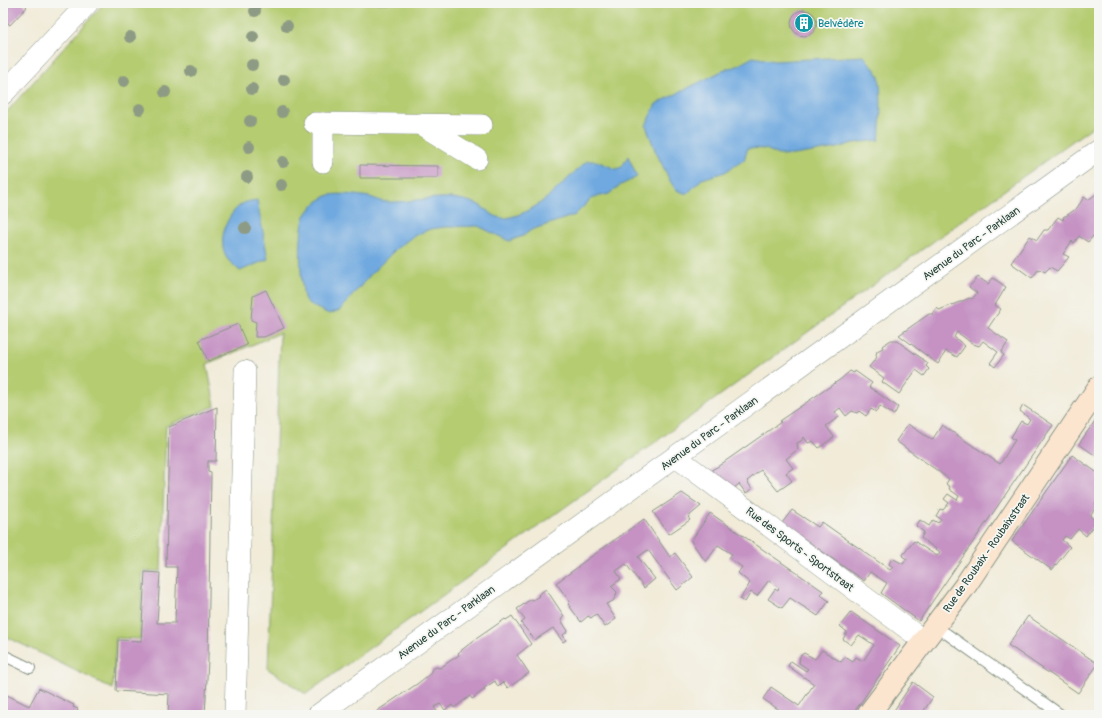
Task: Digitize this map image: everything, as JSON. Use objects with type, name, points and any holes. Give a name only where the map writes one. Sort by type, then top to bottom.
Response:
[{"type":"main road","name":"Rue de Roubaix - Roubaixstraat","points":[[868,715],[965,586],[1099,387]]},
{"type":"street","points":[[7,83],[88,3]]},
{"type":"street","points":[[323,162],[319,123],[482,124]]},
{"type":"street","points":[[419,124],[477,159]]},
{"type":"street","name":"Avenue du Parc - Parklaan","points":[[318,715],[1099,150]]},
{"type":"street","points":[[235,715],[245,371]]},
{"type":"street","name":"Rue des Sports - Sportstraat","points":[[676,457],[928,634]]},
{"type":"lane","points":[[928,634],[947,634],[1061,715]]},
{"type":"lane","points":[[3,654],[30,668]]},
{"type":"green space","points":[[104,3],[1099,3],[1099,122],[306,694],[268,669],[280,333],[207,364],[215,406],[166,426],[161,571],[143,571],[140,639],[116,638],[113,689],[3,635],[3,116]]},
{"type":"water","points":[[864,56],[879,77],[881,108],[879,140],[853,143],[837,148],[794,155],[778,155],[766,149],[748,148],[744,160],[725,172],[702,179],[687,194],[676,190],[655,150],[646,126],[656,104],[753,57],[775,61]]},
{"type":"water","points":[[628,156],[637,177],[619,186],[609,194],[592,198],[575,215],[531,230],[523,236],[509,241],[478,226],[430,229],[412,237],[396,249],[371,274],[340,310],[329,314],[312,306],[304,298],[300,258],[303,221],[309,210],[327,196],[339,194],[355,195],[387,202],[432,198],[459,199],[477,204],[498,217],[506,218],[519,215],[540,203],[587,161],[596,161],[616,169],[622,167]]},
{"type":"water","points":[[257,200],[268,259],[240,271],[226,257],[223,250],[223,234],[228,219],[238,207],[246,202]]},
{"type":"building","points":[[3,3],[23,3],[27,7],[10,25],[3,19]]},
{"type":"building","name":"Belvédère","points":[[804,10],[813,14],[817,23],[813,32],[804,36],[795,32],[791,23],[795,14]]},
{"type":"building","points":[[360,165],[438,166],[438,178],[360,178]]},
{"type":"building","points":[[1099,192],[1099,240],[1093,236],[1088,242],[1079,236],[1074,243],[1072,241],[1063,254],[1069,257],[1057,271],[1050,267],[1045,272],[1039,269],[1032,278],[1011,263],[1030,236],[1037,240],[1044,230],[1048,230],[1058,217],[1063,220],[1064,216],[1077,208],[1084,197],[1088,200]]},
{"type":"building","points":[[978,277],[988,284],[993,278],[1006,287],[995,305],[1001,309],[988,328],[1008,342],[1001,353],[1004,355],[995,367],[990,363],[998,352],[983,341],[979,346],[973,344],[957,332],[954,337],[965,346],[957,357],[946,351],[938,364],[899,335],[929,314],[933,314],[937,308],[939,310],[970,298],[972,299],[977,293],[969,287]]},
{"type":"building","points":[[266,290],[284,328],[264,337],[255,337],[256,322],[251,320],[253,296]]},
{"type":"building","points":[[238,324],[247,345],[208,361],[199,340]]},
{"type":"building","points":[[891,340],[896,340],[928,363],[926,366],[929,369],[924,376],[916,370],[899,394],[882,382],[884,378],[869,367],[877,357],[877,351],[883,348],[882,346]]},
{"type":"building","points":[[850,371],[854,373],[855,371],[872,383],[869,387],[898,407],[894,415],[880,406],[876,412],[871,409],[866,416],[859,411],[857,413],[852,411],[846,416],[840,408],[835,412],[839,417],[826,426],[834,437],[819,448],[813,441],[808,443],[804,437],[797,443],[798,449],[786,459],[793,468],[786,473],[792,481],[778,491],[761,470],[747,481],[752,489],[746,493],[739,484],[733,489],[711,471],[781,422],[779,421],[841,379]]},
{"type":"building","points":[[1023,405],[1053,425],[919,621],[881,593],[887,583],[870,572],[864,581],[782,523],[792,510],[818,527],[822,522],[890,570],[893,567],[889,564],[892,558],[903,564],[907,559],[902,556],[914,541],[937,556],[940,552],[921,538],[924,532],[916,526],[920,520],[929,526],[933,520],[938,523],[941,519],[936,516],[940,509],[943,510],[949,503],[944,499],[948,494],[957,500],[959,496],[949,489],[950,487],[946,484],[949,479],[896,441],[908,424],[932,440],[942,425],[1000,464],[1015,440],[1011,437],[1021,421],[1027,424],[1030,419],[1020,411]]},
{"type":"building","points":[[217,407],[216,461],[208,461],[208,472],[211,473],[208,660],[205,715],[168,715],[169,694],[116,691],[118,640],[141,641],[145,572],[160,573],[157,623],[175,623],[177,567],[166,567],[169,427]]},
{"type":"building","points":[[1099,415],[1099,458],[1079,444]]},
{"type":"building","points":[[1072,455],[1099,474],[1099,498],[1095,504],[1097,505],[1090,516],[1096,521],[1086,536],[1078,529],[1070,539],[1065,536],[1062,540],[1070,547],[1052,570],[1012,541]]},
{"type":"building","points":[[682,493],[701,506],[688,517],[690,520],[669,534],[653,512]]},
{"type":"building","points":[[710,513],[823,591],[821,595],[829,601],[818,616],[790,598],[782,608],[768,599],[775,589],[778,591],[779,588],[769,580],[757,596],[751,592],[745,602],[740,599],[750,583],[738,573],[742,567],[729,558],[732,554],[718,545],[706,562],[691,541]]},
{"type":"building","points":[[644,519],[670,557],[675,553],[693,577],[677,590],[648,550],[638,557],[655,579],[644,588],[626,564],[616,571],[621,579],[611,586],[617,592],[616,596],[613,601],[606,604],[616,619],[605,627],[596,614],[591,618],[588,616],[581,622],[568,604],[570,602],[556,583]]},
{"type":"building","points":[[546,589],[564,616],[561,620],[568,631],[563,635],[566,640],[563,642],[553,628],[535,640],[521,623],[525,620],[517,609],[531,599],[533,600],[539,596],[538,595]]},
{"type":"building","points":[[851,612],[900,646],[852,715],[787,715],[763,699],[771,687],[799,706],[814,684],[788,666],[791,661],[806,671],[808,669],[799,663],[800,656],[804,653],[815,659],[822,650],[841,662],[845,657],[853,662],[856,657],[863,661],[874,645],[859,635],[851,645],[843,639],[847,632],[840,626]]},
{"type":"building","points":[[512,616],[531,644],[517,655],[529,673],[508,688],[503,682],[498,687],[495,681],[484,688],[485,689],[472,699],[470,696],[454,708],[452,705],[445,710],[440,704],[434,707],[439,715],[380,715],[377,711],[417,684],[431,673],[431,670],[436,667],[440,668],[459,655],[458,653],[473,641],[505,619],[506,620]]},
{"type":"building","points":[[1028,616],[1098,664],[1078,693],[1008,645]]},
{"type":"building","points":[[913,682],[933,697],[921,715],[891,715]]},
{"type":"building","points":[[39,688],[74,705],[73,707],[78,709],[76,715],[3,715],[3,693],[29,706]]},
{"type":"place","name":"Belvédère","points":[[804,23]]}]
